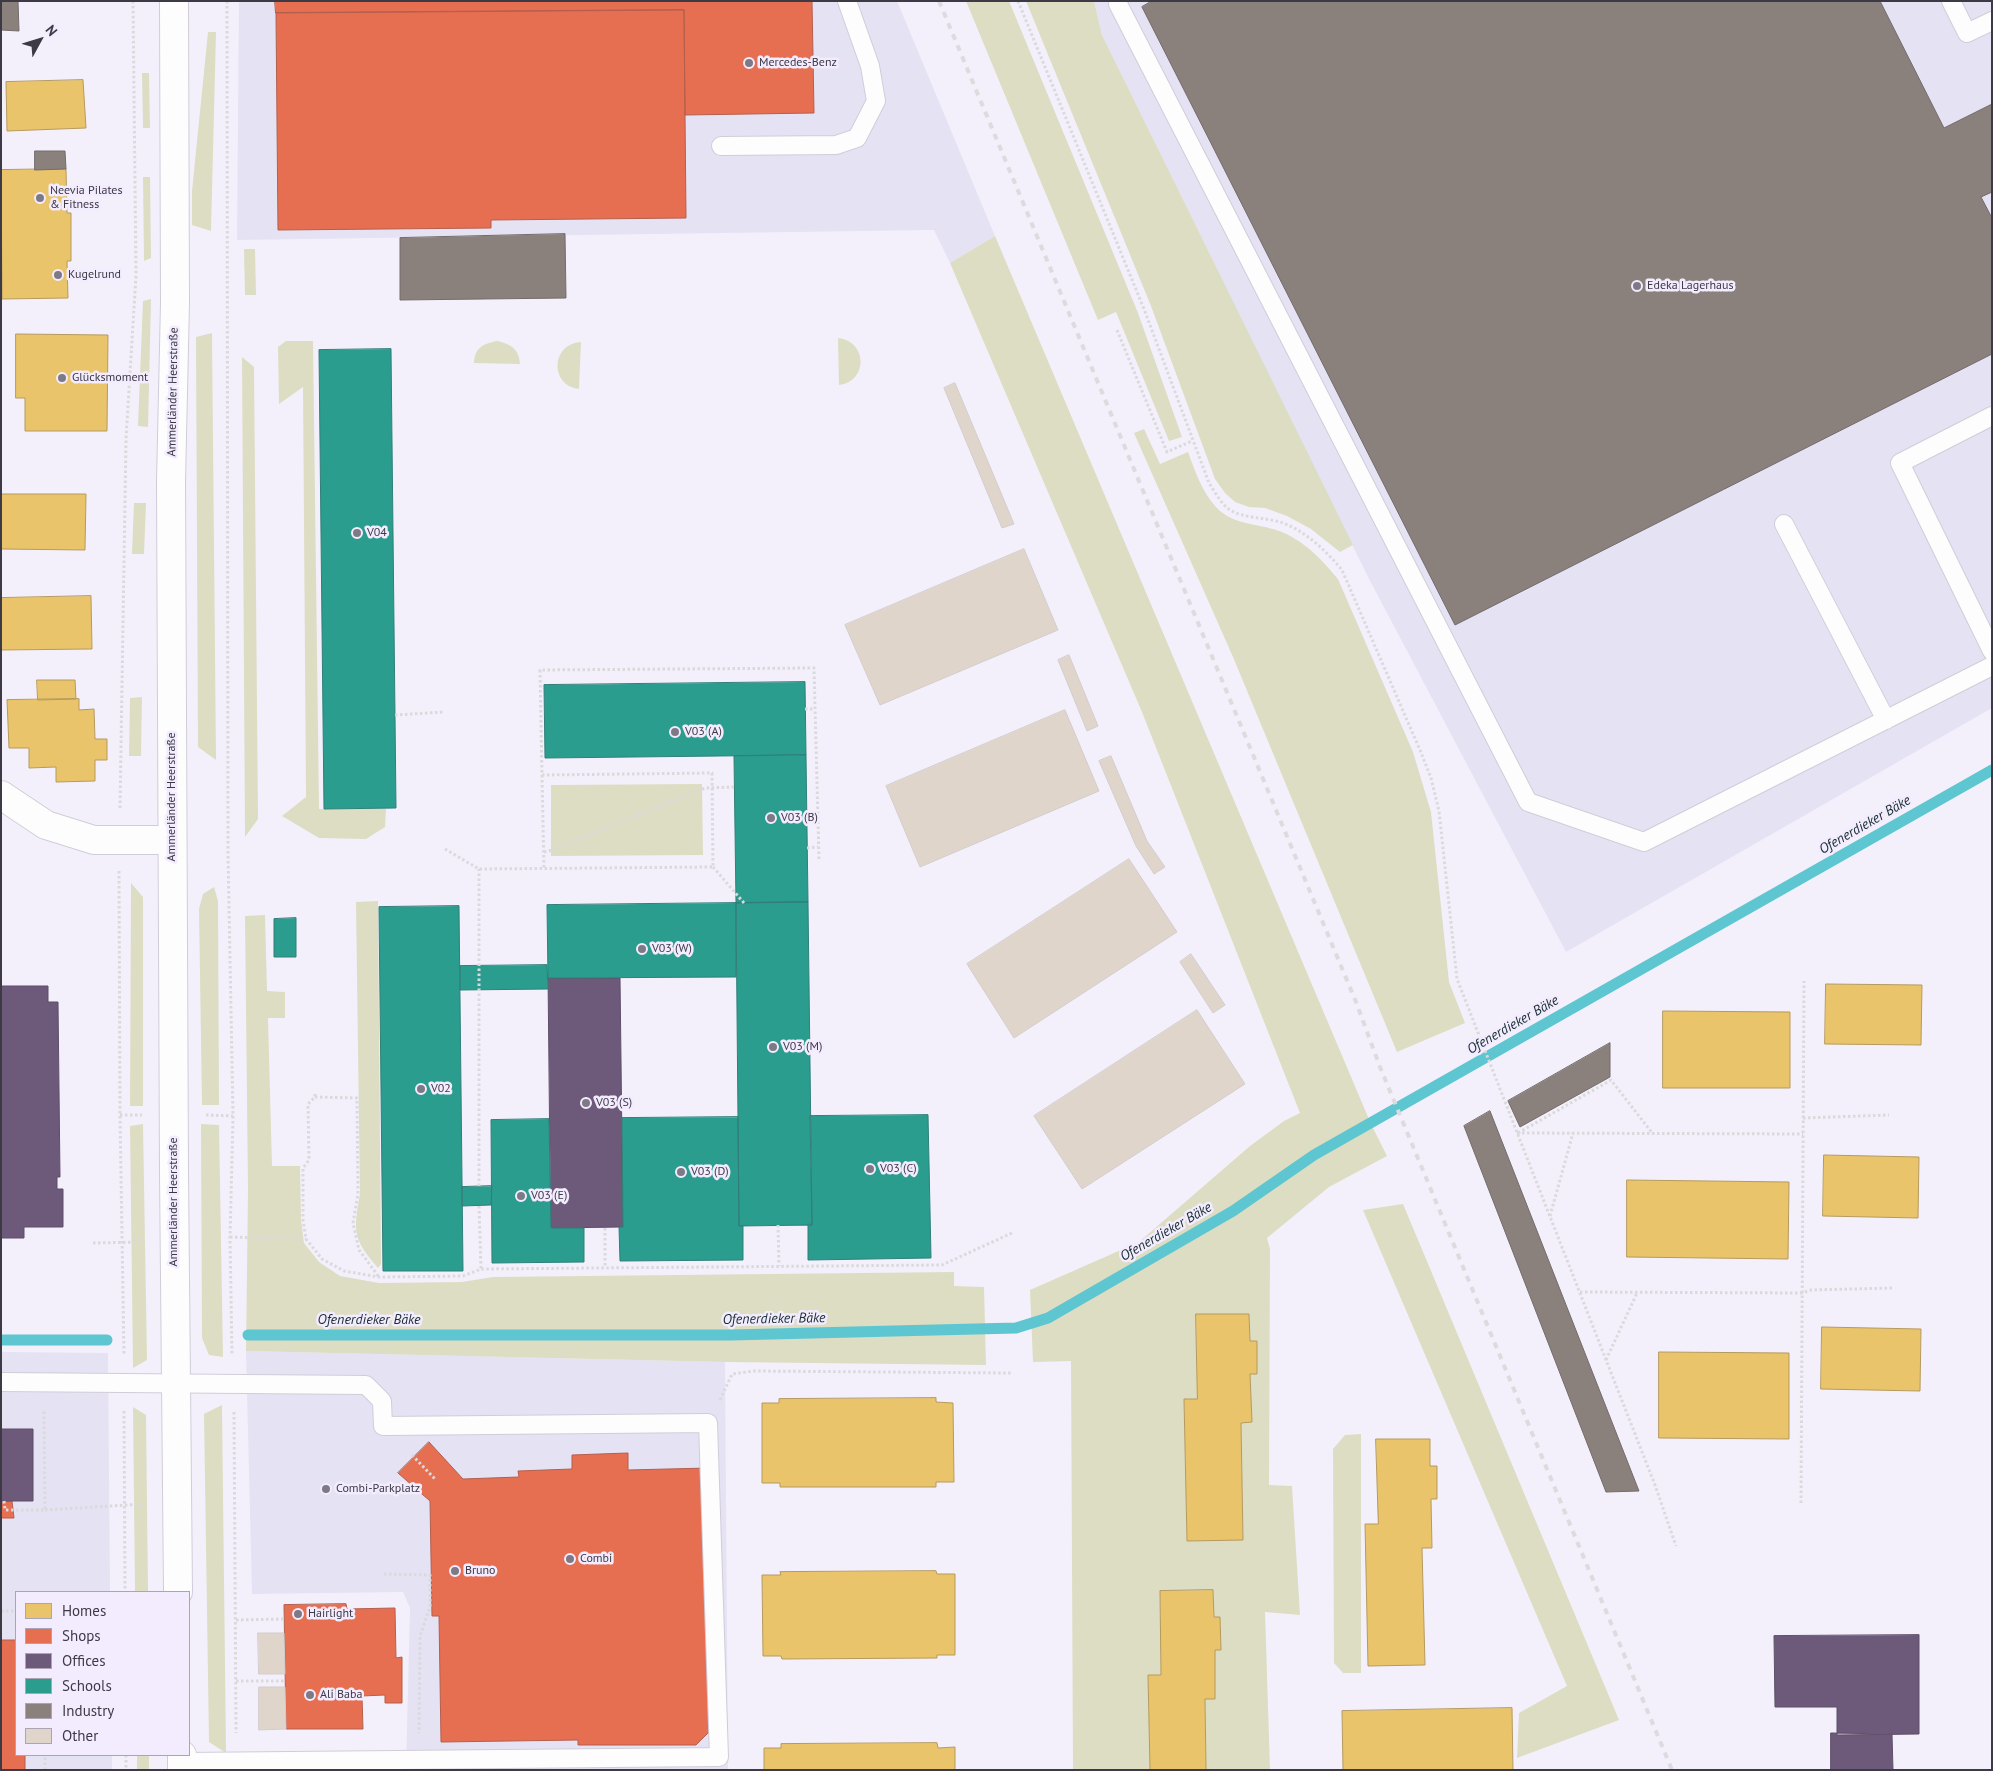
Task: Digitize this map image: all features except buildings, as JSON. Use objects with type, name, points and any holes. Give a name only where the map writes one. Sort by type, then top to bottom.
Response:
[{"type":"street","name":"Ammerländer Heerstraße","points":[[174,1],[175,303],[172,481],[172,840],[178,1591]]},
{"type":"street","points":[[1,795],[46,825],[94,840],[172,840]]},
{"type":"lane","points":[[721,146],[836,145],[857,138],[876,101],[870,66],[847,1]]},
{"type":"lane","points":[[1118,1],[1528,802],[1644,842],[1992,666]]},
{"type":"lane","points":[[1951,1],[1967,33],[1992,21]]},
{"type":"lane","points":[[1992,416],[1900,463],[1992,651]]},
{"type":"lane","points":[[1784,524],[1886,720]]},
{"type":"lane","points":[[1,1382],[366,1385],[382,1402],[383,1426],[708,1423],[719,1757],[182,1762]]},
{"type":"path","points":[[125,1591],[119,841],[126,438],[136,275],[132,1]]},
{"type":"path","points":[[227,1],[228,854],[233,1116],[230,1237],[236,1620],[236,1762]]},
{"type":"path","points":[[1018,1],[1144,309],[1209,483],[1219,499],[1230,510],[1284,524],[1307,536],[1327,552],[1342,570],[1416,741],[1431,778],[1439,811],[1457,979],[1655,1485],[1676,1546]]},
{"type":"path","points":[[1116,330],[1167,452],[1192,441]]},
{"type":"path","points":[[544,869],[540,670],[814,668],[819,859]]},
{"type":"path","points":[[540,701],[545,703]]},
{"type":"path","points":[[805,709],[815,709]]},
{"type":"path","points":[[395,715],[444,712]]},
{"type":"path","points":[[542,775],[712,773],[713,867],[744,903]]},
{"type":"path","points":[[544,852],[705,788],[734,788]]},
{"type":"path","points":[[807,848],[818,847]]},
{"type":"path","points":[[445,849],[479,869],[713,867]]},
{"type":"path","points":[[479,869],[479,1186]]},
{"type":"path","points":[[1801,1503],[1804,981]]},
{"type":"path","points":[[1517,1133],[1610,1080],[1653,1134]]},
{"type":"path","points":[[379,1277],[359,1250],[353,1223],[358,1194],[357,1098],[315,1096],[308,1104],[308,1160],[303,1168],[303,1220],[306,1239],[322,1259],[344,1271],[379,1277],[463,1276],[481,1269],[942,1265],[1012,1233]]},
{"type":"path","points":[[1803,1118],[1889,1116]]},
{"type":"path","points":[[1517,1133],[1803,1134]]},
{"type":"path","points":[[1550,1216],[1573,1133]]},
{"type":"path","points":[[479,1206],[481,1269]]},
{"type":"path","points":[[778,1225],[779,1266]]},
{"type":"path","points":[[604,1228],[605,1268]]},
{"type":"path","points":[[230,1237],[306,1239]]},
{"type":"path","points":[[93,1243],[122,1241],[175,1243]]},
{"type":"path","points":[[1580,1292],[1802,1293],[1812,1290],[1893,1288]]},
{"type":"path","points":[[1606,1360],[1637,1292]]},
{"type":"path","points":[[708,1423],[732,1374],[754,1371],[1011,1373]]},
{"type":"path","points":[[44,1383],[45,1510]]},
{"type":"path","points":[[4,1501],[5,1510],[45,1510],[177,1502]]},
{"type":"path","points":[[384,1574],[430,1575],[430,1607],[420,1636],[419,1759]]},
{"type":"path","points":[[1,1611],[15,1611]]},
{"type":"path","points":[[236,1620],[284,1619]]},
{"type":"path","points":[[236,1681],[285,1682]]},
{"type":"path","points":[[45,1770],[46,1756]]},
{"type":"path","points":[[126,1756],[126,1770]]},
{"type":"shaded area","points":[[239,1],[897,1],[995,236],[950,263],[934,230],[237,240]]},
{"type":"shaded area","points":[[1094,1],[1992,1],[1992,708],[1566,952],[1368,577],[1102,35]]},
{"type":"shaded area","points":[[246,1351],[725,1362],[728,1770],[406,1770],[410,1608],[403,1592],[252,1594]]},
{"type":"shaded area","points":[[1,1352],[108,1353],[110,1591],[15,1591],[15,1756],[112,1756],[112,1770],[1,1770]]},
{"type":"green space","points":[[966,1],[1009,1],[1138,313],[1182,437],[1169,441],[1116,312],[1098,320]]},
{"type":"green space","points":[[1026,1],[1094,1],[1102,35],[1353,545],[1340,552],[1311,529],[1287,516],[1265,508],[1249,507],[1235,502],[1225,493],[1215,479],[1151,306]]},
{"type":"green space","points":[[208,32],[216,32],[211,231],[192,225],[192,191]]},
{"type":"green space","points":[[142,73],[149,73],[150,128],[143,128]]},
{"type":"green space","points":[[143,177],[150,177],[151,258],[144,261]]},
{"type":"green space","points":[[995,236],[1371,1124],[1387,1156],[1329,1187],[1267,1238],[1270,1249],[1269,1485],[1292,1486],[1300,1615],[1265,1612],[1270,1770],[1206,1770],[1205,1699],[1215,1698],[1215,1650],[1221,1650],[1220,1618],[1214,1617],[1213,1590],[1160,1591],[1161,1675],[1148,1675],[1150,1770],[1073,1770],[1071,1361],[1033,1362],[1030,1290],[1139,1242],[1250,1146],[1284,1121],[1300,1113],[1142,712],[950,263]],"holes":[[[1249,1314],[1250,1341],[1257,1341],[1257,1373],[1250,1374],[1251,1422],[1241,1423],[1243,1539],[1187,1541],[1184,1400],[1197,1399],[1196,1315]]]},
{"type":"green space","points":[[244,249],[255,249],[256,295],[245,295]]},
{"type":"green space","points":[[151,299],[148,427],[138,426],[143,301]]},
{"type":"green space","points":[[212,333],[216,760],[198,747],[196,337]]},
{"type":"green space","points":[[838,338],[848,341],[855,346],[861,362],[855,377],[849,382],[839,385]]},
{"type":"green space","points":[[286,341],[313,341],[319,809],[386,809],[385,827],[366,839],[319,838],[282,816],[306,797],[303,387],[279,404],[278,347]]},
{"type":"green space","points":[[497,341],[506,344],[516,351],[520,364],[474,363],[476,353],[481,347]]},
{"type":"green space","points":[[581,342],[579,389],[569,386],[563,381],[558,365],[559,357],[564,350],[571,344]]},
{"type":"green space","points":[[242,357],[254,367],[258,819],[245,837]]},
{"type":"green space","points":[[1144,429],[1160,464],[1188,452],[1203,488],[1222,513],[1245,523],[1271,528],[1297,540],[1319,558],[1338,579],[1413,752],[1431,812],[1449,982],[1465,1023],[1397,1052],[1233,657],[1134,433]]},
{"type":"green space","points":[[134,503],[146,503],[144,554],[132,554]]},
{"type":"green space","points":[[142,697],[141,756],[129,756],[130,698]]},
{"type":"green space","points":[[702,784],[703,855],[551,856],[551,785]]},
{"type":"green space","points":[[131,883],[143,897],[143,1106],[130,1106]]},
{"type":"green space","points":[[214,887],[218,901],[219,1105],[202,1105],[199,909],[203,894]]},
{"type":"green space","points":[[378,901],[381,1264],[378,1268],[359,1242],[356,1226],[360,1194],[356,902]]},
{"type":"green space","points":[[265,915],[267,991],[285,992],[285,1018],[268,1018],[272,1166],[300,1166],[301,1220],[304,1243],[319,1262],[340,1276],[379,1283],[462,1282],[493,1277],[954,1272],[954,1286],[984,1287],[986,1365],[725,1362],[246,1351],[248,1190],[245,916]]},
{"type":"green space","points":[[143,1124],[147,1360],[133,1368],[130,1126]]},
{"type":"green space","points":[[201,1124],[219,1125],[223,1357],[209,1355],[202,1338]]},
{"type":"green space","points":[[1403,1204],[1619,1720],[1517,1758],[1519,1713],[1567,1686],[1363,1210]]},
{"type":"green space","points":[[222,1405],[226,1753],[209,1742],[204,1414]]},
{"type":"green space","points":[[133,1407],[146,1415],[148,1591],[135,1591]]},
{"type":"green space","points":[[1361,1434],[1361,1673],[1343,1673],[1334,1663],[1333,1449],[1345,1435]]},
{"type":"green space","points":[[137,1756],[149,1756],[149,1770],[137,1770]]},
{"type":"waterway","name":"Ofenerdieker Bäke","points":[[248,1335],[731,1335],[1016,1328],[1048,1318],[1233,1211],[1314,1155],[1992,770]]},
{"type":"waterway","name":"Ofenerdieker Bäke","points":[[1,1340],[107,1340]]},
{"type":"railway","points":[[939,1],[1356,1002],[1380,1067],[1672,1770]]},
{"type":"place","name":"Mercedes-Benz","points":[[749,63]]},
{"type":"place","name":"Neevia Pilates & Fitness","points":[[40,198]]},
{"type":"place","name":"Kugelrund","points":[[58,275]]},
{"type":"place","name":"Edeka Lagerhaus","points":[[1637,286]]},
{"type":"place","name":"Glücksmoment","points":[[62,378]]},
{"type":"place","name":"V04","points":[[357,533]]},
{"type":"place","name":"V03 (A)","points":[[675,732]]},
{"type":"place","name":"V03 (B)","points":[[771,818]]},
{"type":"place","name":"V03 (W)","points":[[642,949]]},
{"type":"place","name":"V03 (M)","points":[[773,1047]]},
{"type":"place","name":"V02","points":[[421,1089]]},
{"type":"place","name":"V03 (S)","points":[[586,1103]]},
{"type":"place","name":"V03 (C)","points":[[870,1169]]},
{"type":"place","name":"V03 (D)","points":[[681,1172]]},
{"type":"place","name":"V03 (E)","points":[[521,1196]]},
{"type":"place","name":"Combi-Parkplatz","points":[[326,1489]]},
{"type":"place","name":"Combi","points":[[570,1559]]},
{"type":"place","name":"Bruno","points":[[455,1571]]},
{"type":"place","name":"Hairlight","points":[[298,1614]]},
{"type":"place","name":"Ali Baba","points":[[310,1695]]}]
